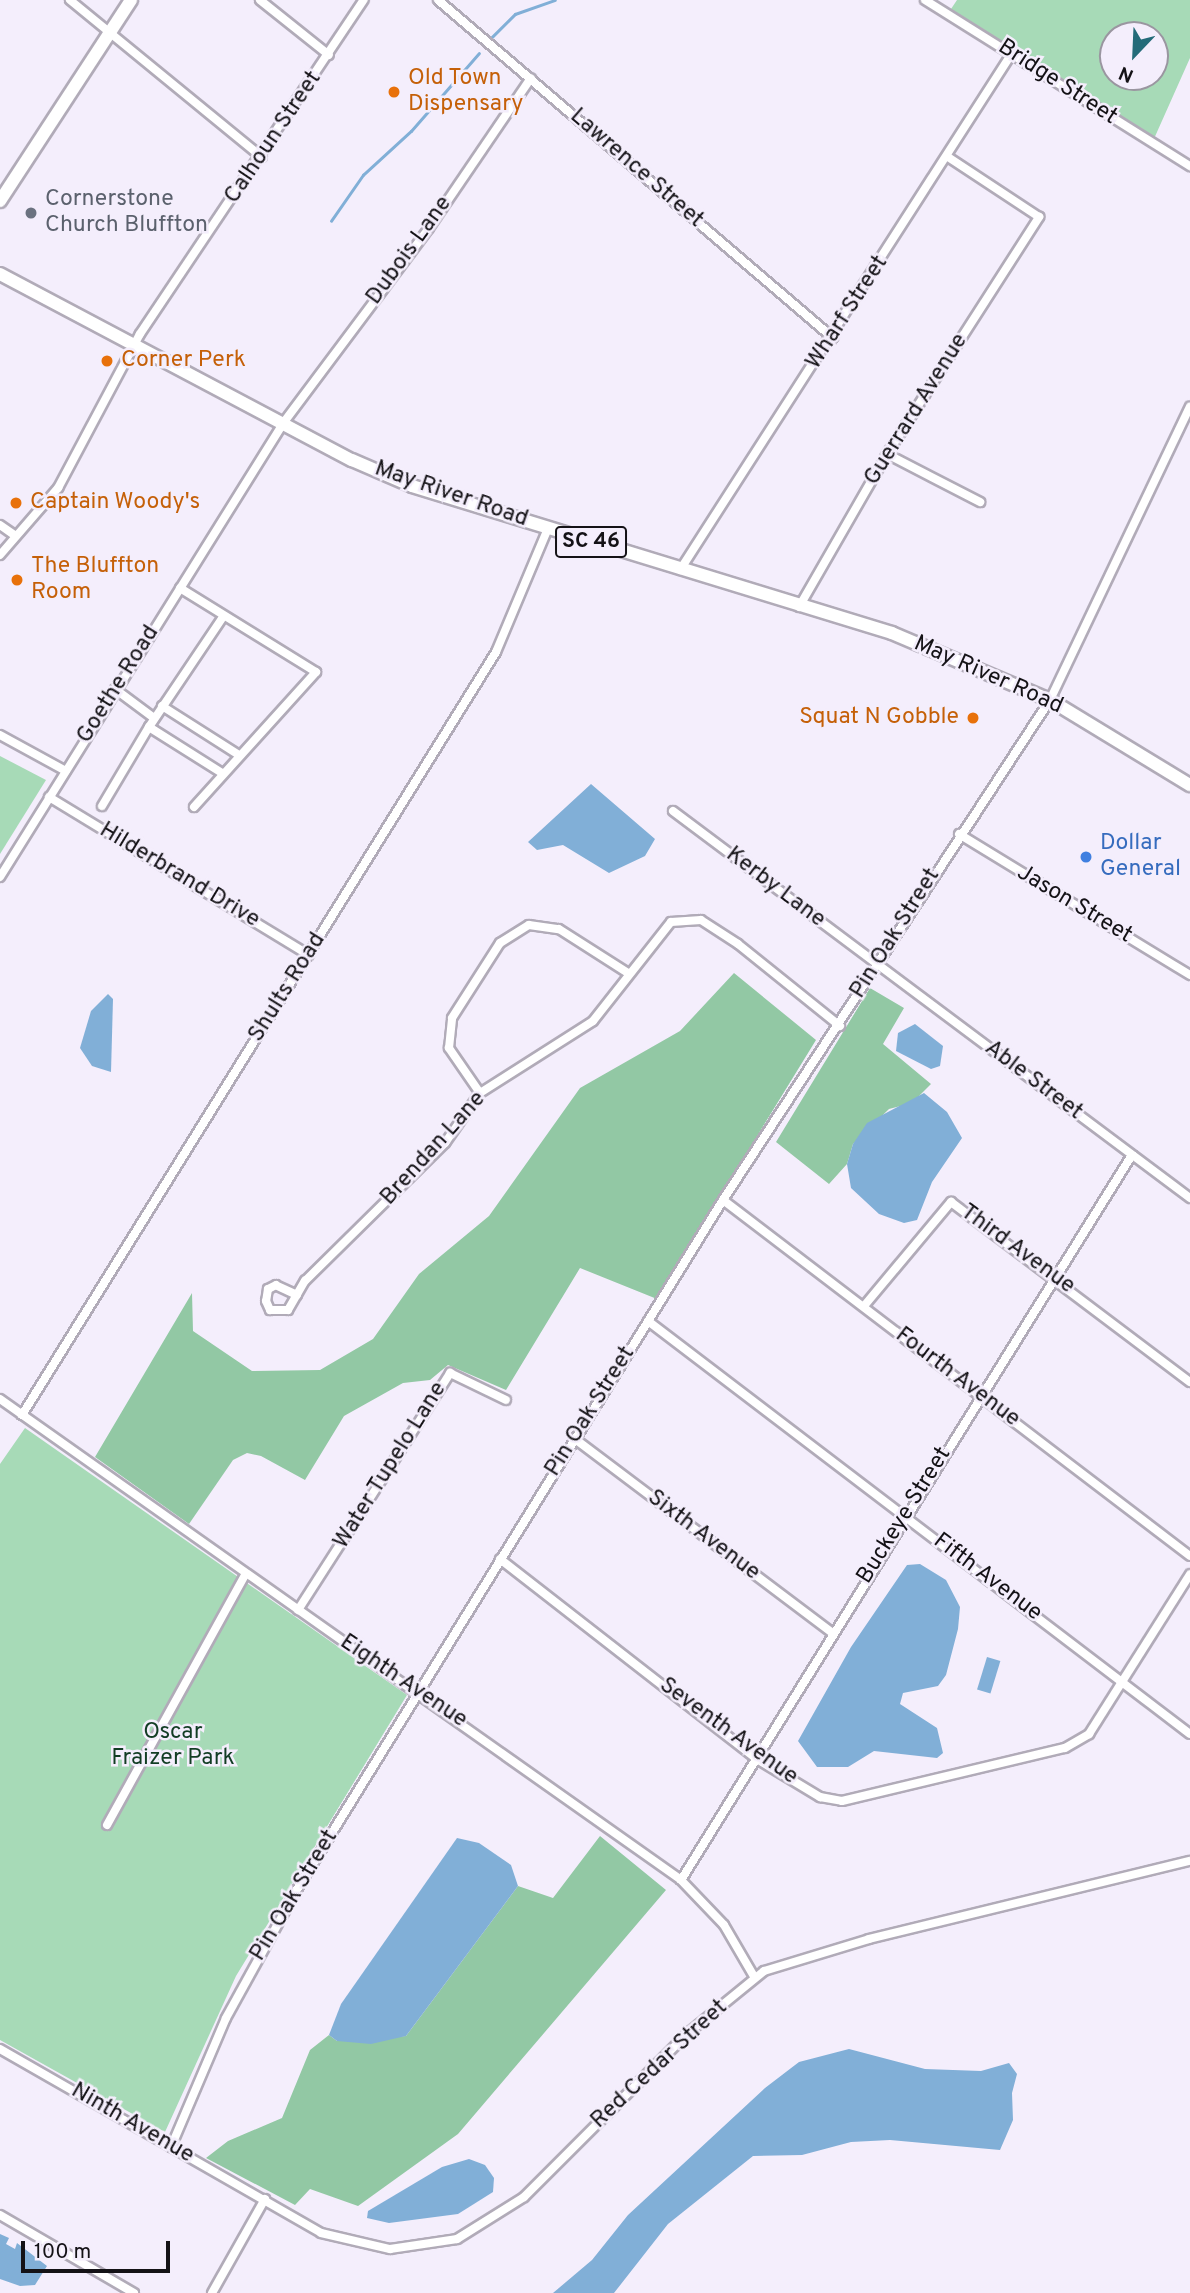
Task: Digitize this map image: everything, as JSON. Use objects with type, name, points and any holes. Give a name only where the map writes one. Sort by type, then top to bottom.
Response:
[{"type":"main road","points":[[0,201],[131,0]]},
{"type":"main road","name":"May River Road","points":[[0,274],[352,460],[412,486],[799,607],[892,633],[1050,699],[1190,785]]},
{"type":"street","points":[[70,0],[262,157]]},
{"type":"street","points":[[260,0],[329,55]]},
{"type":"street","name":"Calhoun Street","points":[[0,555],[58,488],[135,344],[364,0]]},
{"type":"street","name":"Lawrence Street","points":[[438,0],[833,338]]},
{"type":"street","name":"Bridge Street","points":[[925,0],[1190,166]]},
{"type":"street","name":"Wharf Street","points":[[680,570],[833,338],[1012,53]]},
{"type":"street","name":"Dubois Lane","points":[[284,422],[429,228],[531,78]]},
{"type":"street","name":"Guerrard Avenue","points":[[799,607],[887,454],[1039,217],[948,157]]},
{"type":"street","name":"Pin Oak Street","points":[[171,2147],[250,1972],[499,1559],[723,1200],[840,1026],[959,834],[1050,699],[1190,407]]},
{"type":"street","name":"Goethe Road","points":[[0,877],[284,422]]},
{"type":"street","points":[[887,454],[979,502]]},
{"type":"street","points":[[0,525],[16,536]]},
{"type":"street","name":"Shults Road","points":[[22,1415],[496,652],[548,528]]},
{"type":"street","points":[[180,588],[223,617],[316,671],[194,807]]},
{"type":"street","points":[[102,806],[154,718],[223,617]]},
{"type":"street","points":[[115,689],[154,718]]},
{"type":"street","points":[[162,706],[239,755]]},
{"type":"street","points":[[149,727],[222,773]]},
{"type":"street","points":[[0,735],[66,771]]},
{"type":"street","name":"Hilderbrand Drive","points":[[49,797],[309,954]]},
{"type":"street","name":"Kerby Lane","points":[[673,811],[876,964]]},
{"type":"street","name":"Jason Street","points":[[959,834],[1190,975]]},
{"type":"street","name":"Brendan Lane","points":[[297,1295],[305,1281],[437,1152],[480,1093],[593,1021],[628,973],[671,922],[701,920],[737,944],[840,1026]]},
{"type":"street","points":[[480,1093],[449,1048],[452,1018],[500,943],[528,925],[559,929],[628,973]]},
{"type":"street","name":"Able Street","points":[[876,964],[1190,1198]]},
{"type":"street","name":"Buckeye Street","points":[[681,1880],[832,1633],[1132,1155]]},
{"type":"street","name":"Fourth Avenue","points":[[723,1200],[1190,1556]]},
{"type":"street","name":"Third Avenue","points":[[864,1307],[951,1202],[1055,1277],[1190,1382]]},
{"type":"street","name":"Fifth Avenue","points":[[648,1321],[1190,1734]]},
{"type":"street","name":"Water Tupelo Lane","points":[[298,1610],[450,1373],[506,1400]]},
{"type":"street","points":[[0,1399],[22,1415]]},
{"type":"street","name":"Eighth Avenue","points":[[22,1415],[245,1575],[419,1694],[681,1880],[724,1925],[755,1978]]},
{"type":"street","name":"Sixth Avenue","points":[[575,1439],[832,1633]]},
{"type":"street","name":"Seventh Avenue","points":[[499,1559],[757,1759],[820,1797],[842,1801],[1065,1748],[1089,1734],[1190,1574]]},
{"type":"street","points":[[107,1825],[245,1575]]},
{"type":"street","name":"Red Cedar Street","points":[[265,2199],[321,2233],[390,2249],[457,2239],[524,2197],[688,2033],[764,1971],[869,1939],[1190,1861]]},
{"type":"street","name":"Ninth Avenue","points":[[0,2049],[265,2199]]},
{"type":"street","points":[[212,2293],[265,2199]]},
{"type":"street","points":[[0,2215],[134,2293]]},
{"type":"green space","points":[[957,0],[1190,0],[1190,58],[1153,141],[951,9]]},
{"type":"green space","points":[[0,756],[46,780],[0,854]]},
{"type":"green space","points":[[734,973],[816,1040],[657,1299],[580,1268],[506,1390],[448,1365],[430,1380],[403,1383],[344,1416],[305,1480],[261,1456],[247,1453],[233,1460],[189,1524],[95,1457],[192,1293],[193,1331],[252,1371],[320,1370],[373,1339],[419,1274],[489,1216],[580,1088],[680,1031]]},
{"type":"green space","points":[[870,988],[904,1008],[883,1044],[931,1084],[912,1103],[889,1109],[853,1144],[847,1164],[829,1184],[776,1142]]},
{"type":"green space","name":"Oscar Fraizer Park","points":[[25,1428],[407,1695],[236,1976],[165,2132],[0,2040],[0,1464]]},
{"type":"green space","points":[[600,1836],[666,1890],[458,2134],[358,2206],[310,2189],[295,2205],[206,2158],[228,2141],[282,2118],[310,2050],[329,2035],[337,2041],[406,2036],[518,1886],[553,1898]]},
{"type":"water","points":[[591,784],[655,839],[645,856],[609,873],[563,845],[537,850],[528,842]]},
{"type":"water","points":[[108,994],[113,999],[111,1072],[92,1066],[80,1048],[91,1011]]},
{"type":"water","points":[[915,1024],[943,1046],[940,1066],[931,1069],[896,1051],[898,1033]]},
{"type":"water","points":[[924,1093],[947,1112],[962,1138],[932,1182],[917,1220],[904,1223],[879,1214],[851,1188],[847,1164],[853,1144],[867,1123]]},
{"type":"water","points":[[920,1564],[946,1580],[960,1607],[958,1629],[946,1675],[938,1686],[903,1693],[900,1704],[937,1728],[943,1753],[937,1758],[874,1751],[848,1767],[817,1767],[798,1741],[851,1647],[907,1565]]},
{"type":"water","points":[[987,1657],[1000,1661],[990,1694],[977,1690]]},
{"type":"water","points":[[457,1838],[479,1843],[511,1865],[518,1886],[406,2036],[371,2044],[337,2041],[329,2035],[341,2004]]},
{"type":"water","points":[[849,2049],[925,2069],[981,2071],[1009,2063],[1017,2074],[1012,2093],[1013,2120],[1000,2150],[890,2140],[851,2142],[802,2155],[753,2156],[668,2224],[614,2293],[553,2293],[592,2260],[628,2215],[765,2088],[799,2062]]},
{"type":"water","points":[[469,2159],[485,2165],[494,2178],[493,2192],[458,2214],[389,2223],[367,2218],[368,2211],[442,2167]]},
{"type":"water","points":[[0,2234],[9,2238],[6,2244],[15,2249],[17,2243],[47,2266],[35,2285],[20,2286],[0,2279]]},
{"type":"waterway","points":[[490,39],[515,14],[555,0]]},
{"type":"waterway","points":[[331,221],[363,175],[411,131],[479,53]]},
{"type":"place","name":"Old Town Dispensary","points":[[394,92]]},
{"type":"place","name":"Cornerstone Church Bluffton","points":[[31,213]]},
{"type":"place","name":"Corner Perk","points":[[107,361]]},
{"type":"place","name":"Captain Woody's","points":[[16,503]]},
{"type":"place","name":"The Bluffton Room","points":[[17,580]]},
{"type":"place","name":"Squat N Gobble","points":[[973,718]]},
{"type":"place","name":"Dollar General","points":[[1086,857]]}]
